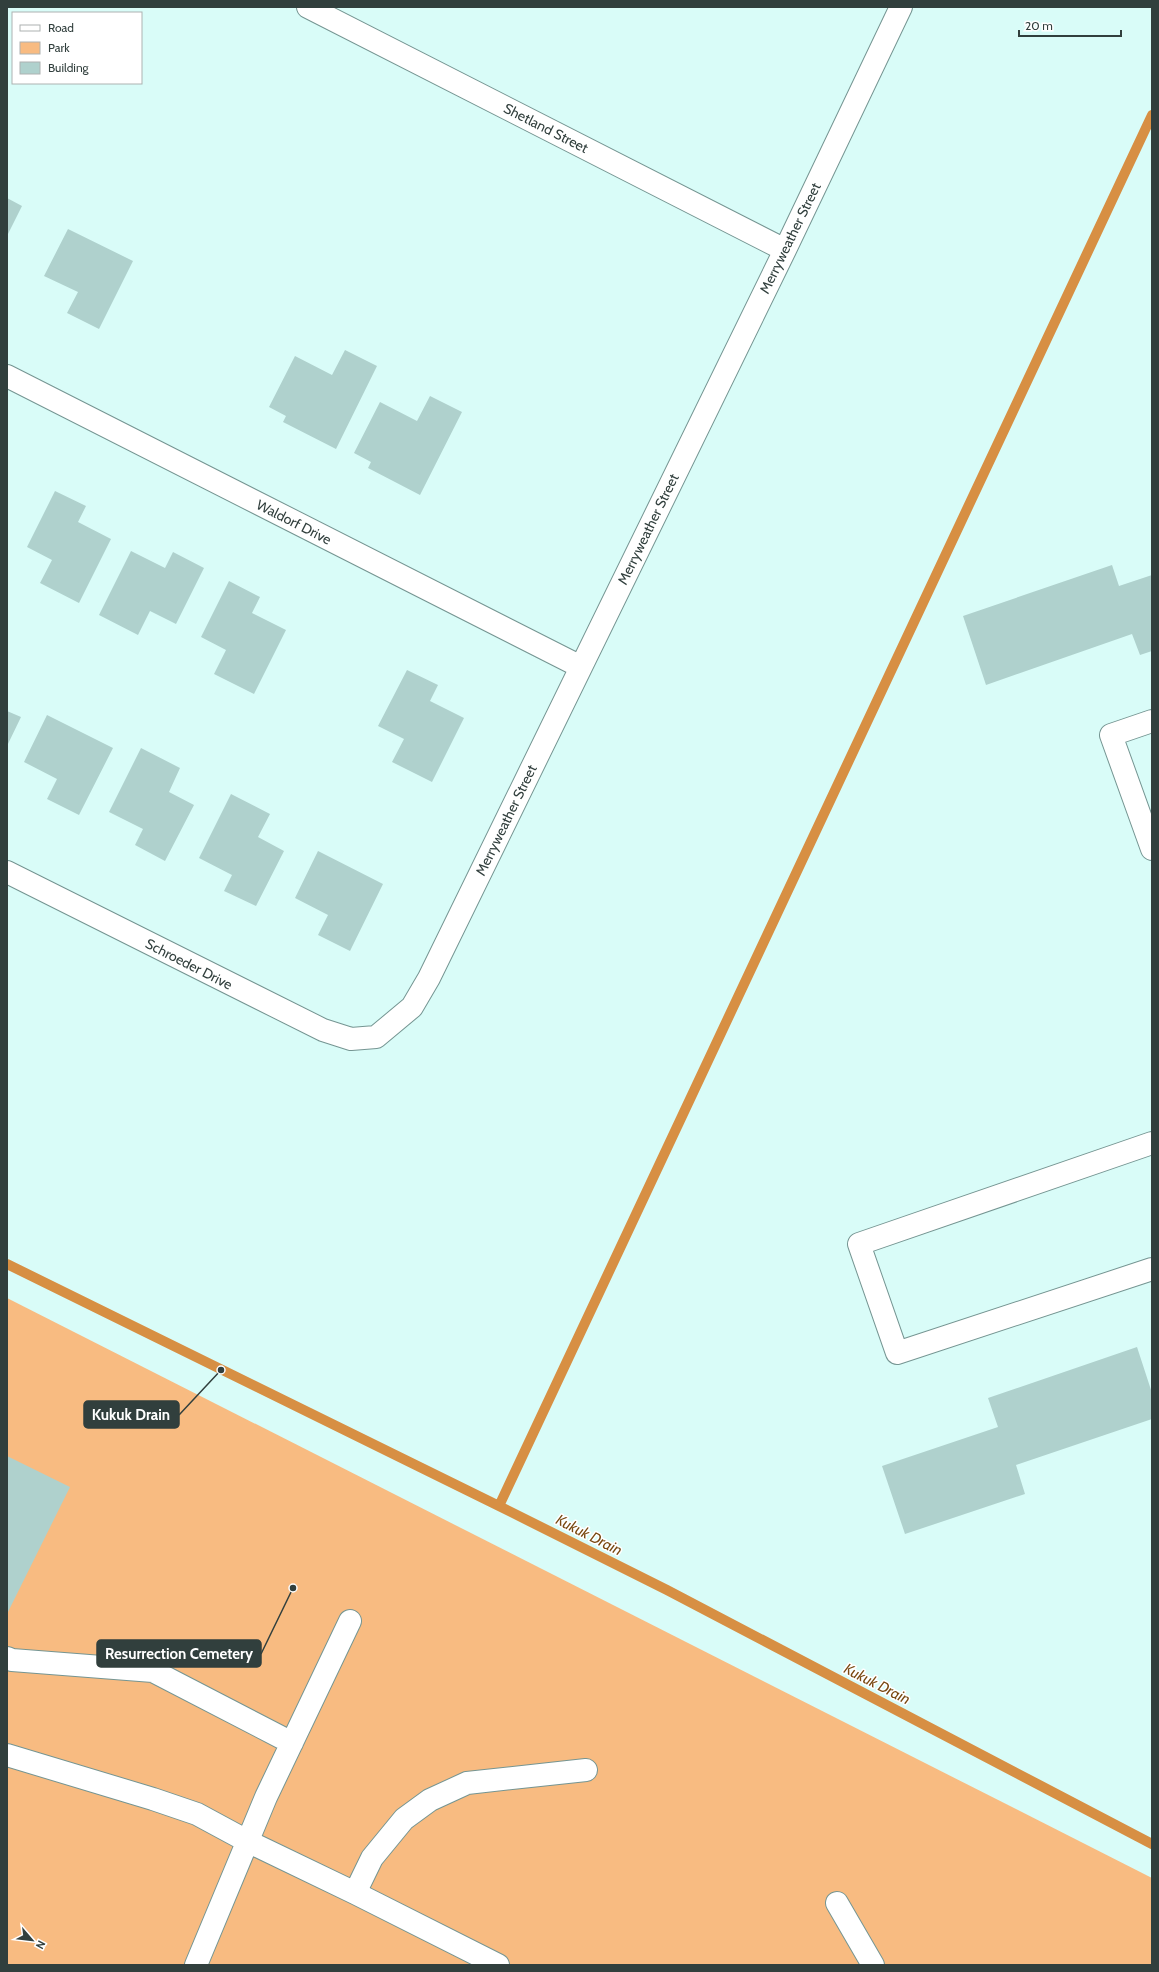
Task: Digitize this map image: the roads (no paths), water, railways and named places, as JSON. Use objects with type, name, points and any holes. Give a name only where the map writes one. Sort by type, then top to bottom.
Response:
[{"type":"street","name":"Shetland Street","points":[[308,7],[785,250]]},
{"type":"street","name":"Merryweather Street","points":[[376,1037],[412,1007],[429,978],[785,250],[901,7]]},
{"type":"street","name":"Waldorf Drive","points":[[7,376],[581,667]]},
{"type":"street","points":[[1152,721],[1111,735],[1152,849]]},
{"type":"street","name":"Schroeder Drive","points":[[7,872],[306,1023],[351,1039],[376,1037]]},
{"type":"street","points":[[1152,1143],[859,1244],[897,1354],[1152,1269]]},
{"type":"street","points":[[196,1965],[205,1947],[247,1841],[350,1621]]},
{"type":"street","points":[[7,1658],[12,1660],[153,1671],[292,1743]]},
{"type":"street","points":[[7,1755],[197,1814],[247,1841],[355,1893],[498,1965]]},
{"type":"street","points":[[355,1893],[372,1858],[404,1819],[430,1800],[468,1783],[586,1770]]},
{"type":"street","points":[[838,1902],[873,1965]]},
{"type":"waterway","points":[[499,1506],[1152,115]]},
{"type":"waterway","name":"Kukuk Drain","points":[[7,1264],[667,1590],[1152,1844]]},
{"type":"place","name":"Kukuk Drain","points":[[221,1370]]},
{"type":"place","name":"Resurrection Cemetery","points":[[293,1588]]}]
